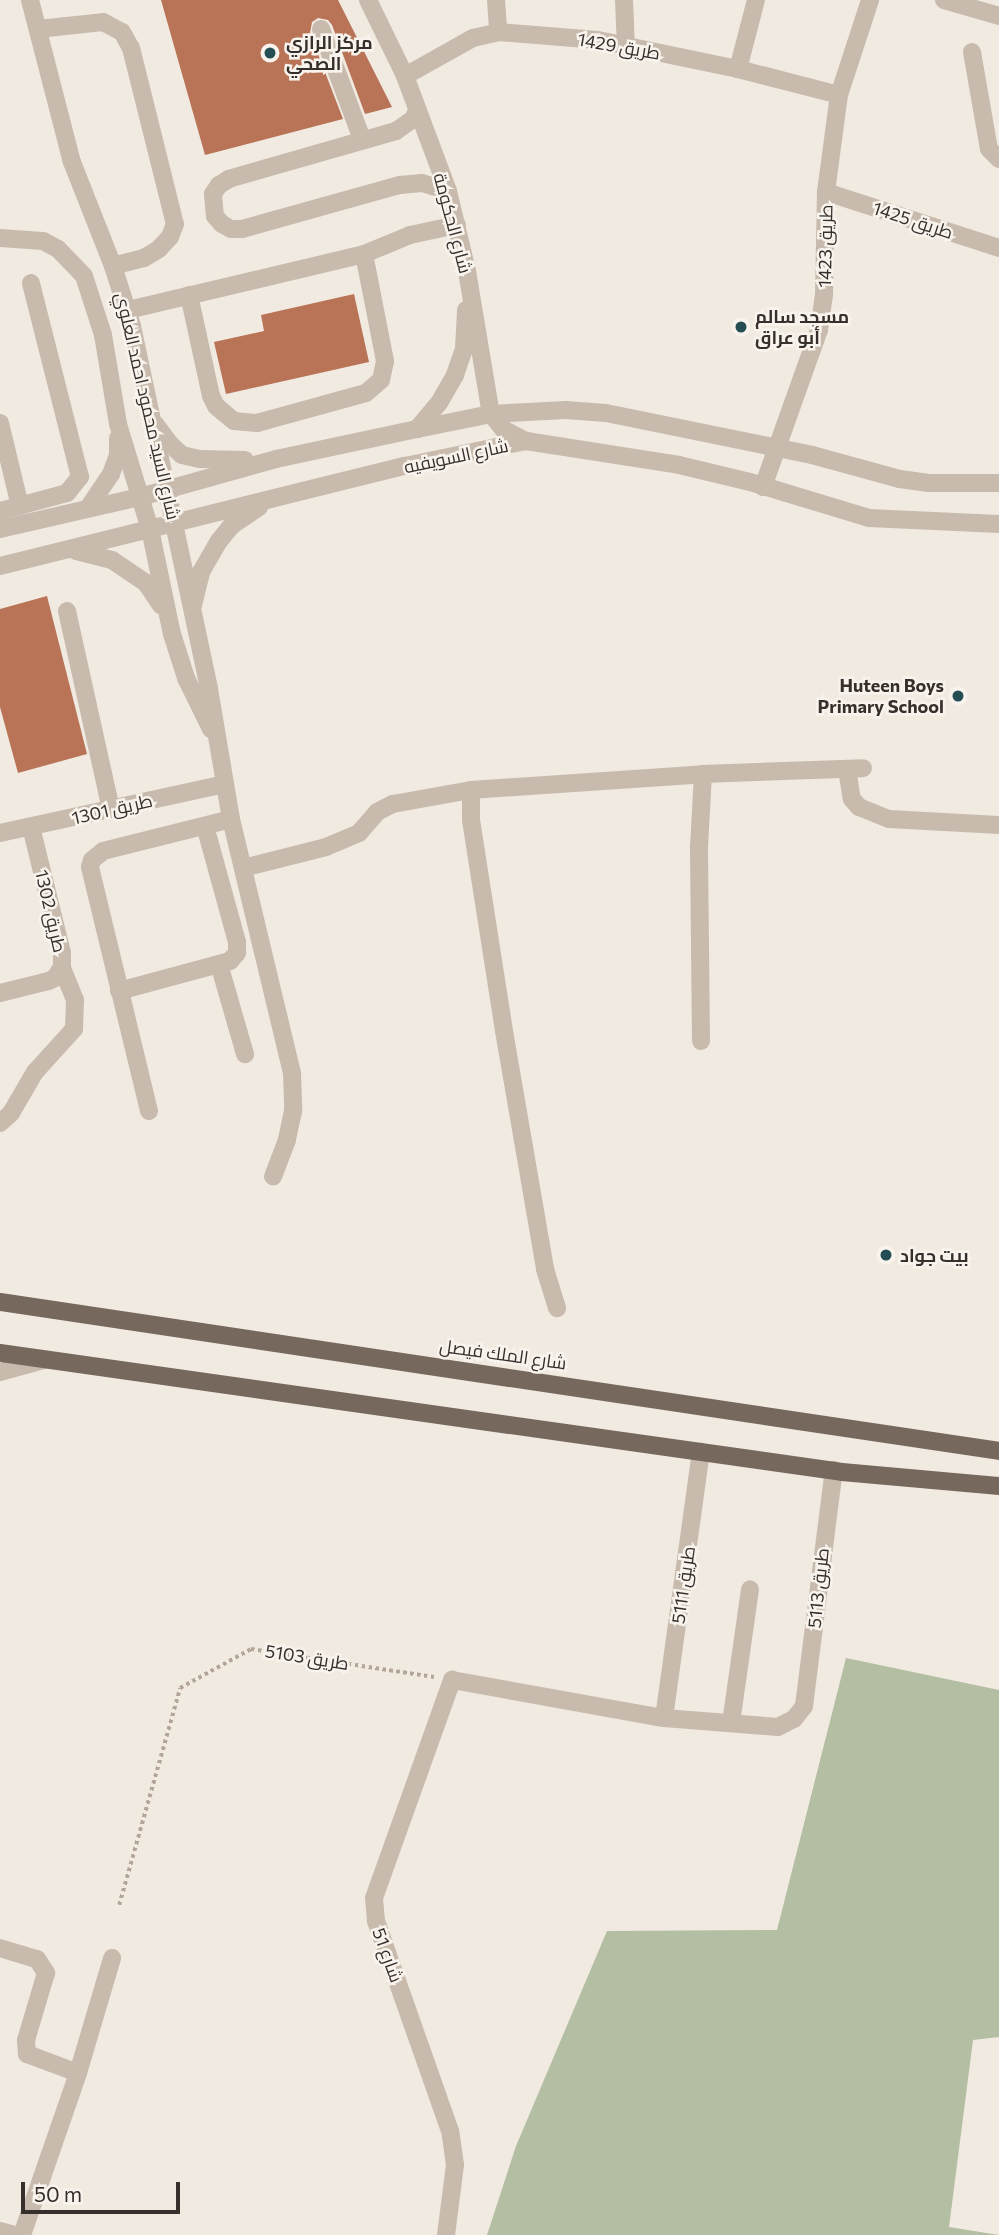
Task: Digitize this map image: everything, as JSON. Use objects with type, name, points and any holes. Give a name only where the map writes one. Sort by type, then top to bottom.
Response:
[{"type":"main road","name":"شارع الملك فيصل","points":[[0,1302],[999,1451]]},
{"type":"main road","points":[[0,1353],[834,1470],[972,1481],[999,1486]]},
{"type":"main road","points":[[972,1481],[999,1497]]},
{"type":"street","name":"شارع السيد محمود احمد العلوي","points":[[30,0],[72,162],[113,266],[130,318],[165,489],[176,522],[231,819],[292,1073],[293,1111],[287,1140],[273,1176]]},
{"type":"street","name":"شارع الحكومة","points":[[368,0],[405,76],[448,191],[467,271],[491,414]]},
{"type":"street","points":[[496,0],[498,32]]},
{"type":"street","points":[[624,0],[626,47]]},
{"type":"street","points":[[738,69],[756,0]]},
{"type":"street","name":"طريق 1423","points":[[763,487],[819,330],[824,295],[826,191],[839,95],[870,0]]},
{"type":"street","points":[[944,0],[999,16]]},
{"type":"street","points":[[37,29],[103,22],[122,32],[131,48],[175,224],[170,237],[159,249],[144,258],[113,266]]},
{"type":"street","points":[[321,29],[362,139]]},
{"type":"street","name":"طريق 1429","points":[[405,76],[473,38],[498,32],[598,40],[738,69],[839,95]]},
{"type":"street","points":[[972,52],[989,149],[999,159]]},
{"type":"street","points":[[417,111],[413,119],[396,131],[229,179],[219,185],[214,194],[212,205],[215,216],[222,225],[242,229],[400,185],[422,183],[448,191]]},
{"type":"street","name":"طريق 1425","points":[[826,191],[999,248]]},
{"type":"street","points":[[103,335],[130,318],[189,295],[363,254],[410,235],[457,225]]},
{"type":"street","name":"شارع السيد محمود احمد العلوي","points":[[0,237],[43,241],[72,261],[84,276],[103,335],[118,424],[150,529],[166,612],[186,678],[216,739]]},
{"type":"street","points":[[189,295],[216,406],[234,421],[257,423],[366,393],[381,380],[385,361],[363,254]]},
{"type":"street","points":[[417,429],[439,403],[455,375],[464,349],[467,271]]},
{"type":"street","points":[[0,511],[67,494],[77,484],[80,470],[31,283]]},
{"type":"street","name":"شارع السويفيه","points":[[0,529],[140,497],[276,459],[417,429],[491,414],[566,410],[606,413],[776,448],[929,484],[999,483]]},
{"type":"street","points":[[491,414],[503,429],[526,442]]},
{"type":"street","points":[[150,418],[182,455],[217,461],[276,459]]},
{"type":"street","points":[[0,423],[20,506]]},
{"type":"street","points":[[88,508],[111,474],[118,455],[118,424]]},
{"type":"street","name":"شارع السويفيه","points":[[0,566],[272,499],[526,442],[678,465],[869,518],[999,524]]},
{"type":"street","points":[[191,611],[201,572],[219,541],[231,526],[272,499]]},
{"type":"street","points":[[73,550],[112,560],[146,583],[166,612]]},
{"type":"street","points":[[66,611],[111,809]]},
{"type":"street","points":[[243,868],[337,843],[359,833],[377,812],[393,803],[471,790],[702,774],[855,769],[852,799],[859,807],[889,819],[999,825]]},
{"type":"street","points":[[701,1041],[699,847],[702,774]]},
{"type":"street","name":"طريق 1301","points":[[0,833],[224,784]]},
{"type":"street","points":[[471,790],[471,820],[504,1031],[545,1269],[557,1308]]},
{"type":"street","points":[[149,1111],[90,874],[92,860],[103,851],[231,819]]},
{"type":"street","points":[[119,990],[234,958],[238,947],[205,826]]},
{"type":"street","name":"طريق 1302","points":[[0,993],[49,981],[55,978],[62,967],[62,953],[31,827]]},
{"type":"street","points":[[219,964],[245,1054]]},
{"type":"street","points":[[0,1123],[11,1112],[35,1072],[74,1029],[75,1000],[62,967]]},
{"type":"street","points":[[0,1372],[48,1360]]},
{"type":"street","name":"طريق 5111","points":[[664,1718],[701,1452]]},
{"type":"street","name":"طريق 5113","points":[[732,1723],[778,1727],[794,1719],[804,1706],[834,1470]]},
{"type":"street","points":[[452,1680],[664,1718],[732,1723],[750,1589]]},
{"type":"street","name":"شارع 51","points":[[446,2235],[455,2165],[450,2132],[376,1921],[374,1899],[452,1680]]},
{"type":"street","points":[[0,1948],[37,1959],[46,1973],[26,2040],[27,2054],[78,2073]]},
{"type":"street","points":[[22,2235],[78,2073],[113,1958]]},
{"type":"street","points":[[0,2231],[15,2235]]},
{"type":"path","name":"طريق 5103","points":[[119,1905],[180,1688],[251,1649],[452,1680]]},
{"type":"green space","points":[[846,1658],[999,1690],[999,2037],[973,2040],[949,2227],[999,2235],[487,2235],[516,2146],[607,1931],[777,1930]]},
{"type":"building","name":"مركز الرازي الصحي","points":[[161,0],[338,0],[392,107],[365,114],[332,25],[328,20],[318,18],[312,22],[310,33],[343,119],[205,155]]},
{"type":"building","points":[[354,294],[369,362],[226,394],[214,342],[264,331],[261,315]]},
{"type":"building","points":[[47,596],[87,754],[18,773],[0,707],[0,609]]},
{"type":"place","name":"مركز الرازي الصحي","points":[[270,53]]},
{"type":"place","name":"مسجد سالم أبو عراق","points":[[741,327]]},
{"type":"place","name":"Huteen Boys Primary School","points":[[958,696]]},
{"type":"place","name":"بيت جواد","points":[[886,1255]]}]
